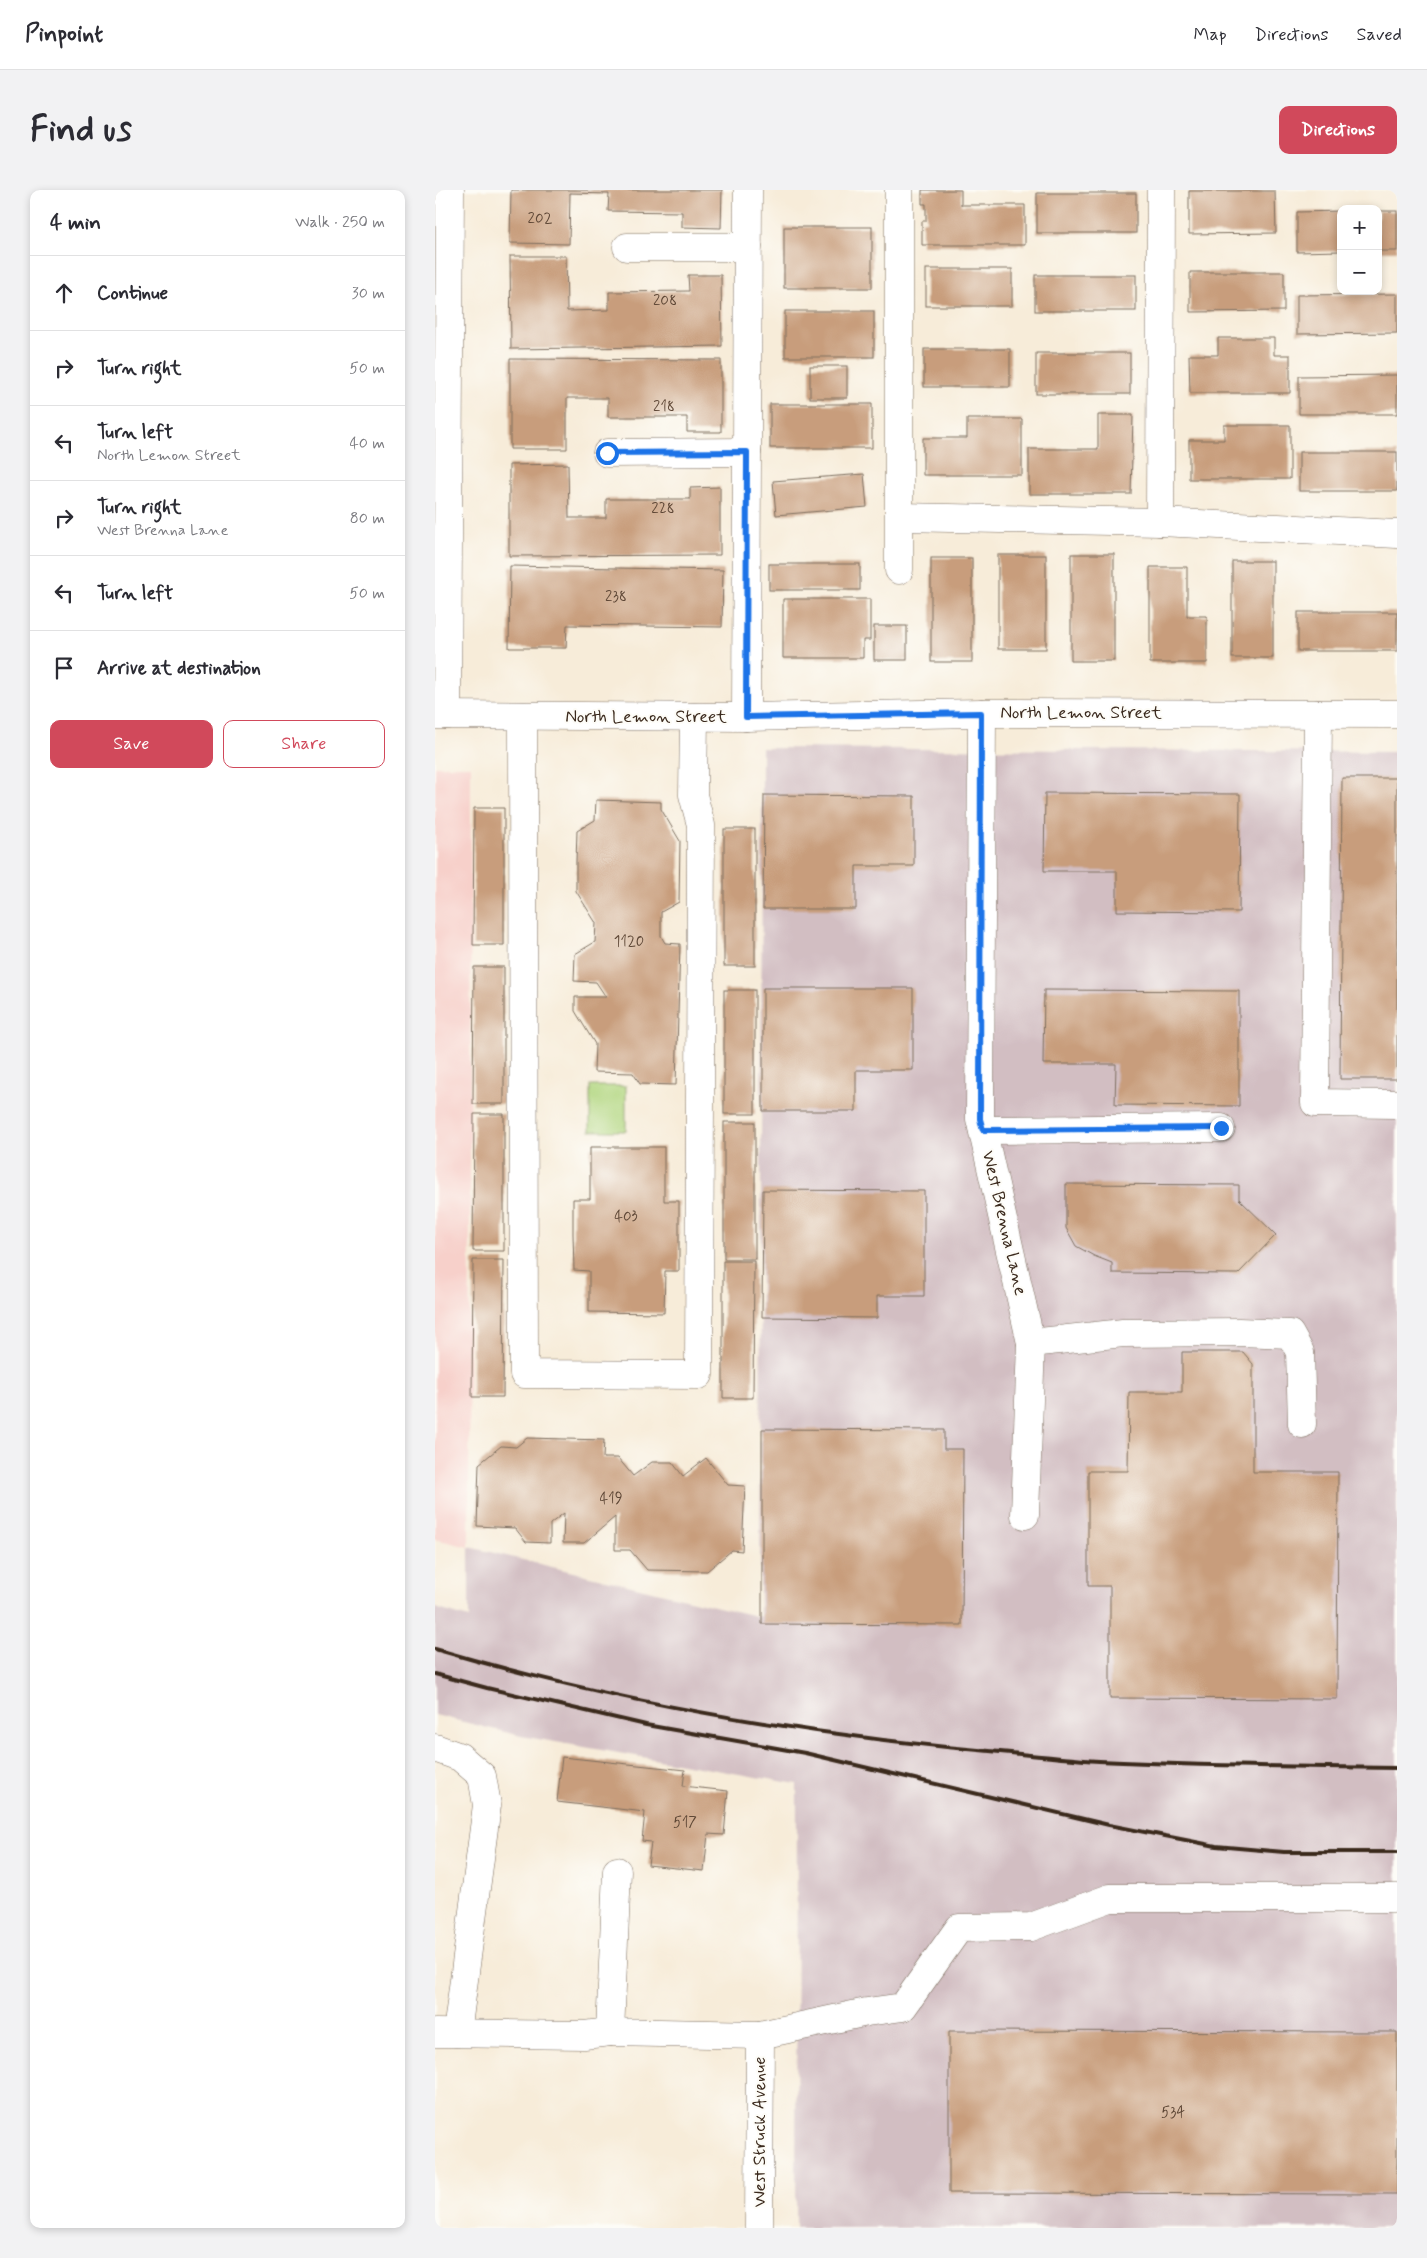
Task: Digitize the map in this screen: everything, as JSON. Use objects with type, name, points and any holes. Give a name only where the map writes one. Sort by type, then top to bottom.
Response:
[{"type":"street","points":[[441,715],[450,190]]},
{"type":"street","points":[[746,717],[748,190]]},
{"type":"street","points":[[899,190],[901,516],[899,570]]},
{"type":"street","points":[[1160,522],[1161,190]]},
{"type":"street","points":[[627,247],[748,247]]},
{"type":"street","points":[[607,453],[747,452]]},
{"type":"street","points":[[901,516],[1160,522],[1397,534]]},
{"type":"street","name":"North Lemon Street","points":[[441,715],[746,717],[981,713],[1397,714]]},
{"type":"street","name":"West Brenna Lane","points":[[981,713],[980,1119],[1031,1343],[1025,1516]]},
{"type":"street","points":[[1318,714],[1315,1103],[1397,1104]]},
{"type":"street","points":[[523,716],[524,1374],[699,1375],[701,825],[693,795],[695,717]]},
{"type":"street","points":[[983,1130],[1221,1128]]},
{"type":"street","points":[[1031,1343],[1123,1333],[1239,1332],[1290,1334],[1300,1352],[1302,1424]]},
{"type":"street","points":[[435,1748],[460,1756],[481,1776],[487,1805],[446,2033],[584,2035],[611,2032],[760,2035],[867,2012],[903,2007],[959,1928],[1031,1926],[1111,1898],[1397,1898]]},
{"type":"street","points":[[611,2032],[617,1871]]},
{"type":"street","name":"West Struck Avenue","points":[[759,2228],[760,2035]]},
{"type":"shaded area","points":[[762,748],[1397,752],[1397,2228],[796,2228],[797,1784],[521,1736],[435,1715],[435,1608],[469,1618],[469,1547],[760,1617]]},
{"type":"shaded area","points":[[435,766],[471,766],[469,1547],[435,1539]]},
{"type":"green space","points":[[590,1086],[626,1086],[626,1131],[590,1131]]},
{"type":"building","points":[[511,190],[722,190],[721,228],[682,227],[682,212],[608,211],[609,194],[570,193],[569,244],[510,243]]},
{"type":"building","points":[[922,190],[961,190],[961,205],[1025,205],[1025,245],[922,245],[922,221],[926,221],[926,204],[922,204]]},
{"type":"building","points":[[1189,191],[1275,191],[1276,233],[1189,234]]},
{"type":"building","points":[[1037,193],[1136,193],[1136,233],[1037,233]]},
{"type":"building","points":[[1337,211],[1337,251],[1297,252],[1297,212]]},
{"type":"building","points":[[1382,211],[1397,211],[1397,251],[1382,251]]},
{"type":"building","points":[[784,227],[872,227],[872,288],[784,288]]},
{"type":"building","points":[[510,256],[566,256],[567,311],[609,310],[609,292],[689,291],[688,275],[721,275],[722,346],[511,349]]},
{"type":"building","points":[[926,269],[1012,269],[1012,306],[926,306]]},
{"type":"building","points":[[1190,272],[1284,272],[1284,311],[1190,312]]},
{"type":"building","points":[[1035,275],[1136,275],[1136,311],[1035,311]]},
{"type":"building","points":[[1397,294],[1397,333],[1297,334],[1297,295]]},
{"type":"building","points":[[785,311],[874,311],[874,357],[785,357]]},
{"type":"building","points":[[1218,338],[1274,338],[1274,355],[1290,355],[1290,393],[1190,393],[1189,355],[1218,355]]},
{"type":"building","points":[[924,349],[1010,349],[1010,387],[924,387]]},
{"type":"building","points":[[1036,353],[1130,353],[1130,394],[1036,394]]},
{"type":"building","points":[[510,359],[721,360],[721,432],[687,432],[687,417],[608,417],[608,398],[567,398],[567,449],[510,449]]},
{"type":"building","points":[[810,366],[847,366],[847,398],[810,398]]},
{"type":"building","points":[[1397,375],[1397,414],[1299,414],[1299,376]]},
{"type":"building","points":[[770,404],[872,404],[872,448],[770,448]]},
{"type":"building","points":[[1098,415],[1133,415],[1131,494],[1029,494],[1029,449],[1098,449]]},
{"type":"building","points":[[967,419],[1022,419],[1022,475],[923,475],[923,438],[967,438]]},
{"type":"building","points":[[1224,425],[1290,425],[1290,479],[1189,479],[1189,440],[1224,440]]},
{"type":"building","points":[[1299,452],[1397,452],[1397,491],[1299,491]]},
{"type":"building","points":[[568,464],[569,518],[606,518],[606,499],[690,499],[690,488],[720,487],[720,555],[509,556],[509,465]]},
{"type":"building","points":[[864,474],[867,507],[776,515],[773,481]]},
{"type":"building","points":[[1071,554],[1114,554],[1114,661],[1071,661]]},
{"type":"building","points":[[998,555],[1046,555],[1046,649],[998,649]]},
{"type":"building","points":[[931,558],[972,558],[972,662],[931,662]]},
{"type":"building","points":[[1232,561],[1273,561],[1273,658],[1232,658]]},
{"type":"building","points":[[769,564],[860,564],[860,590],[769,590]]},
{"type":"building","points":[[510,566],[723,570],[722,627],[567,625],[566,648],[509,648]]},
{"type":"building","points":[[1150,567],[1187,567],[1187,616],[1207,616],[1207,663],[1150,663]]},
{"type":"building","points":[[783,599],[870,599],[870,640],[863,640],[863,658],[783,658]]},
{"type":"building","points":[[1298,612],[1397,612],[1397,651],[1298,651]]},
{"type":"building","points":[[874,626],[907,626],[907,660],[874,660]]},
{"type":"building","points":[[1342,778],[1397,778],[1397,1079],[1340,1079]]},
{"type":"building","points":[[1045,793],[1240,794],[1239,912],[1117,911],[1117,871],[1044,871]]},
{"type":"building","points":[[764,795],[914,796],[914,866],[856,866],[856,909],[763,909]]},
{"type":"building","points":[[596,800],[661,802],[661,809],[680,841],[679,902],[661,912],[661,936],[665,943],[680,944],[676,1085],[640,1084],[633,1073],[594,1072],[595,1044],[575,1011],[575,997],[606,997],[596,982],[574,981],[575,954],[595,942],[596,923],[576,891],[576,862],[577,831],[595,820]]},
{"type":"building","points":[[474,808],[504,808],[504,945],[473,945]]},
{"type":"building","points":[[724,829],[755,829],[755,966],[724,966]]},
{"type":"building","points":[[474,967],[504,967],[504,1104],[473,1104]]},
{"type":"building","points":[[763,988],[913,988],[913,1070],[856,1070],[856,1111],[763,1111]]},
{"type":"building","points":[[724,990],[755,990],[755,1114],[724,1114]]},
{"type":"building","points":[[1044,990],[1239,991],[1239,1106],[1115,1105],[1116,1064],[1043,1064]]},
{"type":"building","points":[[474,1114],[504,1114],[504,1251],[473,1251]]},
{"type":"building","points":[[724,1122],[755,1122],[755,1259],[724,1259]]},
{"type":"building","points":[[590,1147],[664,1147],[664,1201],[679,1201],[679,1271],[665,1271],[664,1313],[589,1312],[589,1271],[574,1270],[573,1199],[590,1199]]},
{"type":"building","points":[[1066,1184],[1239,1185],[1239,1199],[1276,1235],[1238,1274],[1112,1273],[1112,1263],[1076,1246],[1066,1228]]},
{"type":"building","points":[[763,1190],[924,1191],[924,1296],[877,1296],[877,1318],[762,1317]]},
{"type":"building","points":[[473,1260],[504,1260],[503,1397],[472,1397]]},
{"type":"building","points":[[723,1261],[754,1261],[753,1398],[723,1398]]},
{"type":"building","points":[[1182,1352],[1243,1352],[1253,1364],[1253,1472],[1338,1472],[1337,1699],[1110,1698],[1110,1586],[1088,1586],[1088,1471],[1128,1471],[1129,1392],[1182,1392]]},
{"type":"building","points":[[762,1429],[944,1430],[944,1449],[963,1449],[962,1625],[762,1624]]},
{"type":"building","points":[[527,1438],[604,1440],[603,1458],[618,1458],[633,1476],[652,1462],[672,1462],[683,1476],[706,1458],[728,1485],[745,1486],[742,1551],[732,1550],[707,1571],[647,1570],[630,1550],[615,1550],[615,1517],[584,1543],[563,1543],[564,1513],[550,1524],[550,1543],[526,1542],[515,1528],[477,1526],[479,1464],[501,1446],[516,1447]]},
{"type":"building","points":[[562,1757],[685,1770],[683,1786],[728,1791],[724,1835],[708,1834],[704,1871],[648,1865],[651,1842],[642,1841],[645,1812],[557,1802]]},
{"type":"building","points":[[949,2031],[1397,2032],[1397,2194],[949,2193]]},
{"type":"railway","points":[[435,1649],[505,1669],[648,1702],[720,1716],[865,1738],[1099,1761],[1397,1768]]},
{"type":"railway","points":[[435,1674],[646,1725],[805,1753],[1109,1825],[1216,1846],[1284,1852],[1397,1852]]},
{"type":"route","points":[[607,453],[747,452],[746,717],[981,713],[980,1119],[983,1130],[1221,1128]]}]
